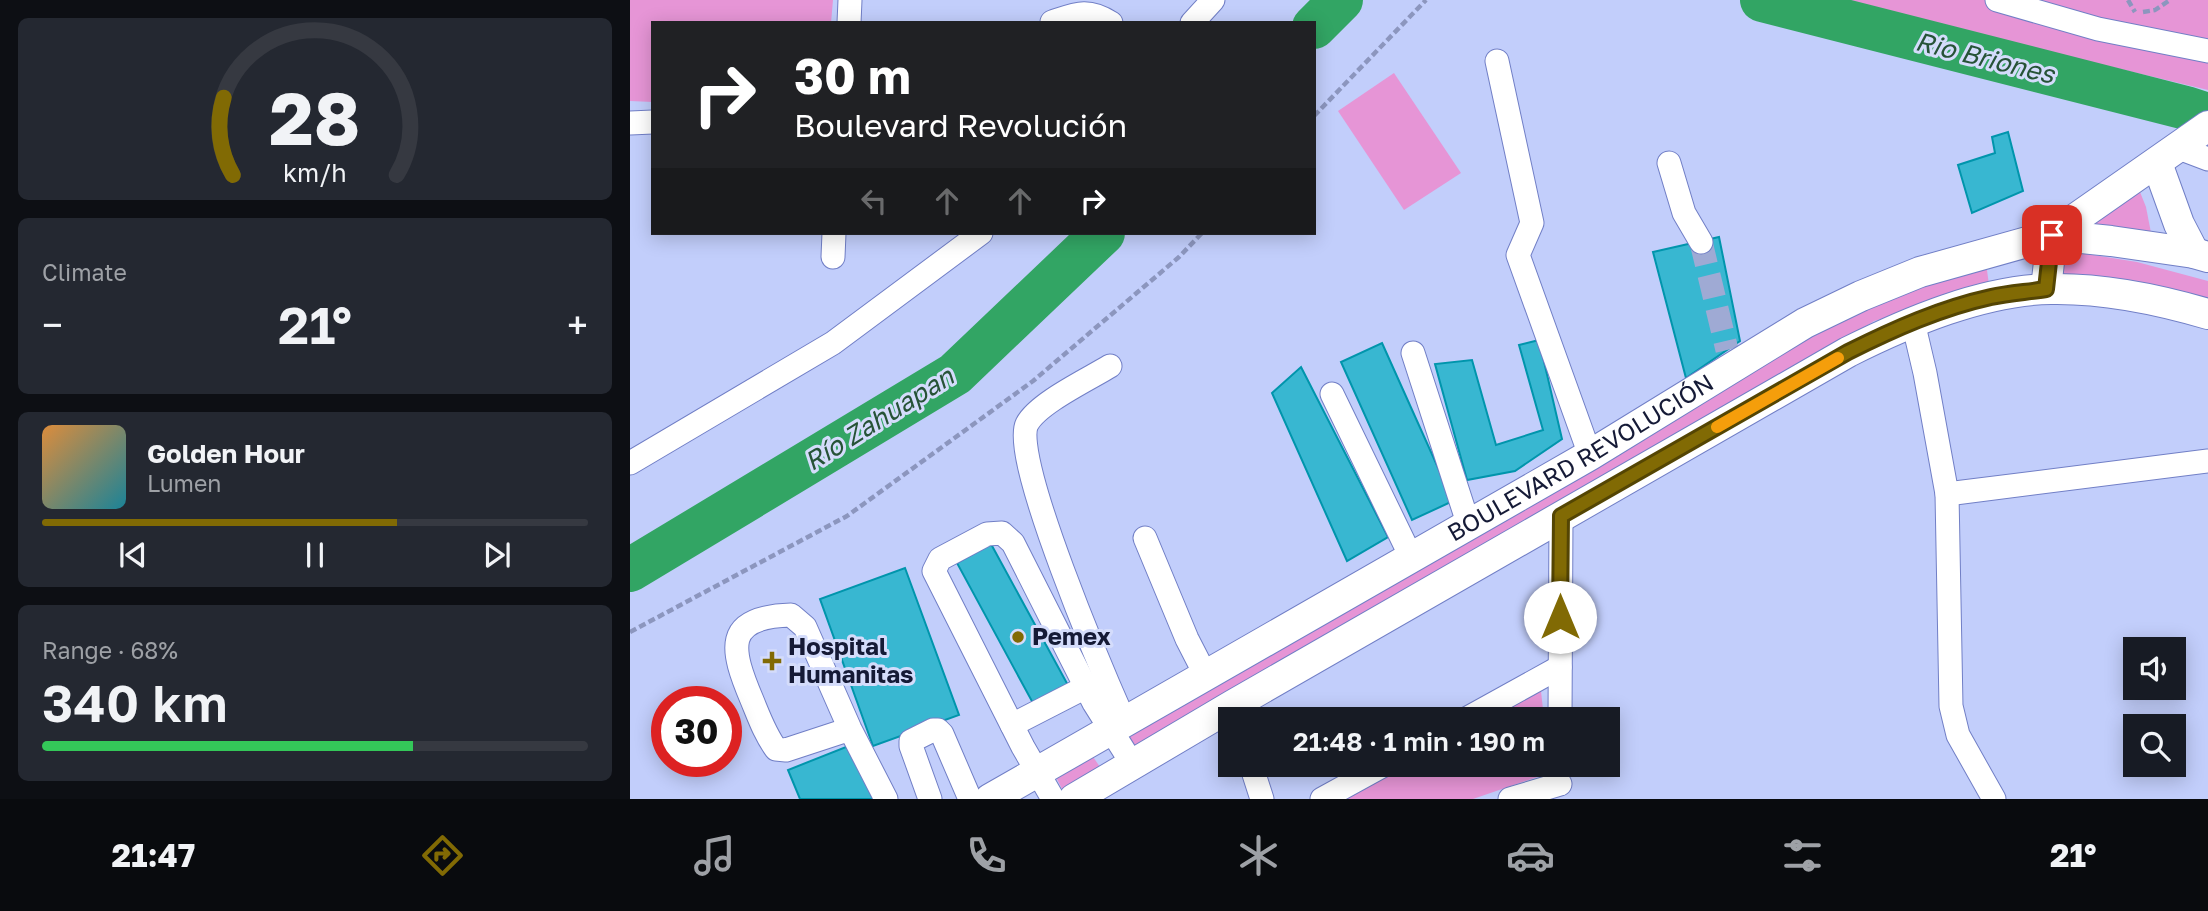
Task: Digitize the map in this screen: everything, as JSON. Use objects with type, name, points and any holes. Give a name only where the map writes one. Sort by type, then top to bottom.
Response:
[{"type":"main road","points":[[2046,289],[2052,235],[2189,146]]},
{"type":"main road","points":[[2189,146],[2179,224],[2201,255]]},
{"type":"main road","name":"BOULEVARD REVOLUCIÓN","points":[[990,799],[1590,455],[1730,359],[1873,291],[1920,272],[2052,235],[2201,255]]},
{"type":"main road","name":"BOULEVARD REVOLUCIÓN","points":[[1243,707],[1561,516],[1848,352],[1913,322],[1992,297],[2046,289],[2129,294],[2208,314]]},
{"type":"main road","name":"BOULEVARD REVOLUCIÓN","points":[[1074,799],[1218,721]]},
{"type":"street","points":[[849,21],[850,0]]},
{"type":"street","points":[[1194,21],[1213,0]]},
{"type":"street","points":[[1997,0],[2098,29],[2208,51]]},
{"type":"street","points":[[1055,21],[1081,12],[1100,16],[1108,21]]},
{"type":"street","points":[[1497,61],[1532,223],[1518,255],[1590,455]]},
{"type":"street","points":[[630,122],[651,122]]},
{"type":"street","points":[[1670,163],[1684,213],[1700,242]]},
{"type":"street","points":[[833,257],[834,235]]},
{"type":"street","points":[[630,463],[833,343],[978,235]]},
{"type":"street","points":[[1913,322],[1947,494],[1951,706],[1958,735],[1994,799]]},
{"type":"street","points":[[1413,353],[1469,526]]},
{"type":"street","points":[[1110,366],[1039,409],[1026,426],[1025,446],[1041,507],[1133,765]]},
{"type":"street","points":[[1332,394],[1412,559]]},
{"type":"street","points":[[1947,494],[2208,461]]},
{"type":"street","points":[[1560,707],[1561,516]]},
{"type":"street","points":[[1053,799],[1012,725],[934,570],[940,559],[987,534],[1002,533],[1013,542],[1086,687],[1118,727]]},
{"type":"street","points":[[1145,538],[1187,639],[1206,676]]},
{"type":"street","points":[[850,729],[786,750],[776,749],[768,738],[740,673],[736,650],[738,635],[749,624],[768,615],[791,615],[805,627],[850,729],[886,799]]},
{"type":"street","points":[[1488,707],[1560,667]]},
{"type":"street","points":[[1012,725],[1086,687]]},
{"type":"street","points":[[930,799],[911,741],[938,730],[970,799]]},
{"type":"street","points":[[1255,777],[1262,799]]},
{"type":"street","points":[[1322,799],[1362,777]]},
{"type":"street","points":[[1510,799],[1560,782]]},
{"type":"path","points":[[1316,114],[1426,0]]},
{"type":"path","points":[[2128,0],[2136,12]]},
{"type":"path","points":[[630,632],[847,516],[1033,381],[1179,257],[1200,235]]},
{"type":"shaded area","points":[[630,0],[833,0],[831,21],[651,21],[651,102],[630,101]]},
{"type":"shaded area","points":[[1832,0],[2208,0],[2208,90]]},
{"type":"shaded area","points":[[1394,73],[1461,173],[1404,210],[1338,111]]},
{"type":"shaded area","points":[[2140,192],[2152,238],[2084,231]]},
{"type":"shaded area","points":[[2062,250],[2137,262],[2208,281],[2208,306],[2057,281]]},
{"type":"shaded area","points":[[1986,263],[1990,292],[1948,300],[1874,321],[1842,342],[1131,749],[1123,732],[1843,316]]},
{"type":"shaded area","points":[[1541,691],[1543,707],[1511,707]]},
{"type":"shaded area","points":[[1089,751],[1100,767],[1063,791],[1054,773]]},
{"type":"shaded area","points":[[1384,777],[1537,777],[1473,799],[1344,799]]},
{"type":"building","points":[[2008,132],[2023,191],[1972,213],[1958,165],[1995,153],[1992,137]]},
{"type":"building","points":[[1719,237],[1740,341],[1686,378],[1653,252]]},
{"type":"building","points":[[1539,340],[1562,439],[1515,471],[1467,480],[1435,364],[1472,360],[1496,445],[1543,430],[1519,345]]},
{"type":"building","points":[[1382,343],[1453,501],[1412,520],[1341,362]]},
{"type":"building","points":[[1301,367],[1388,537],[1347,561],[1272,393]]},
{"type":"building","points":[[991,544],[1069,687],[1034,705],[957,563]]},
{"type":"building","points":[[905,568],[959,715],[873,746],[820,599]]},
{"type":"building","points":[[851,745],[873,799],[800,799],[788,770]]},
{"type":"waterway","name":"Río Zahuapan","points":[[1316,25],[1341,0]]},
{"type":"waterway","name":"Rio Briones","points":[[1762,0],[2208,115]]},
{"type":"waterway","name":"Río Zahuapan","points":[[630,570],[955,374],[1101,235]]},
{"type":"tunnel","points":[[1701,242],[1727,350]]},
{"type":"slow traffic","points":[[1717,427],[1838,358]]},
{"type":"place","name":"Pemex","points":[[1018,637]]},
{"type":"place","name":"Hospital Humanitas","points":[[772,661]]},
{"type":"route","points":[[1560,617],[1561,516],[1886,333],[1972,302],[2046,289],[2052,235]]}]
